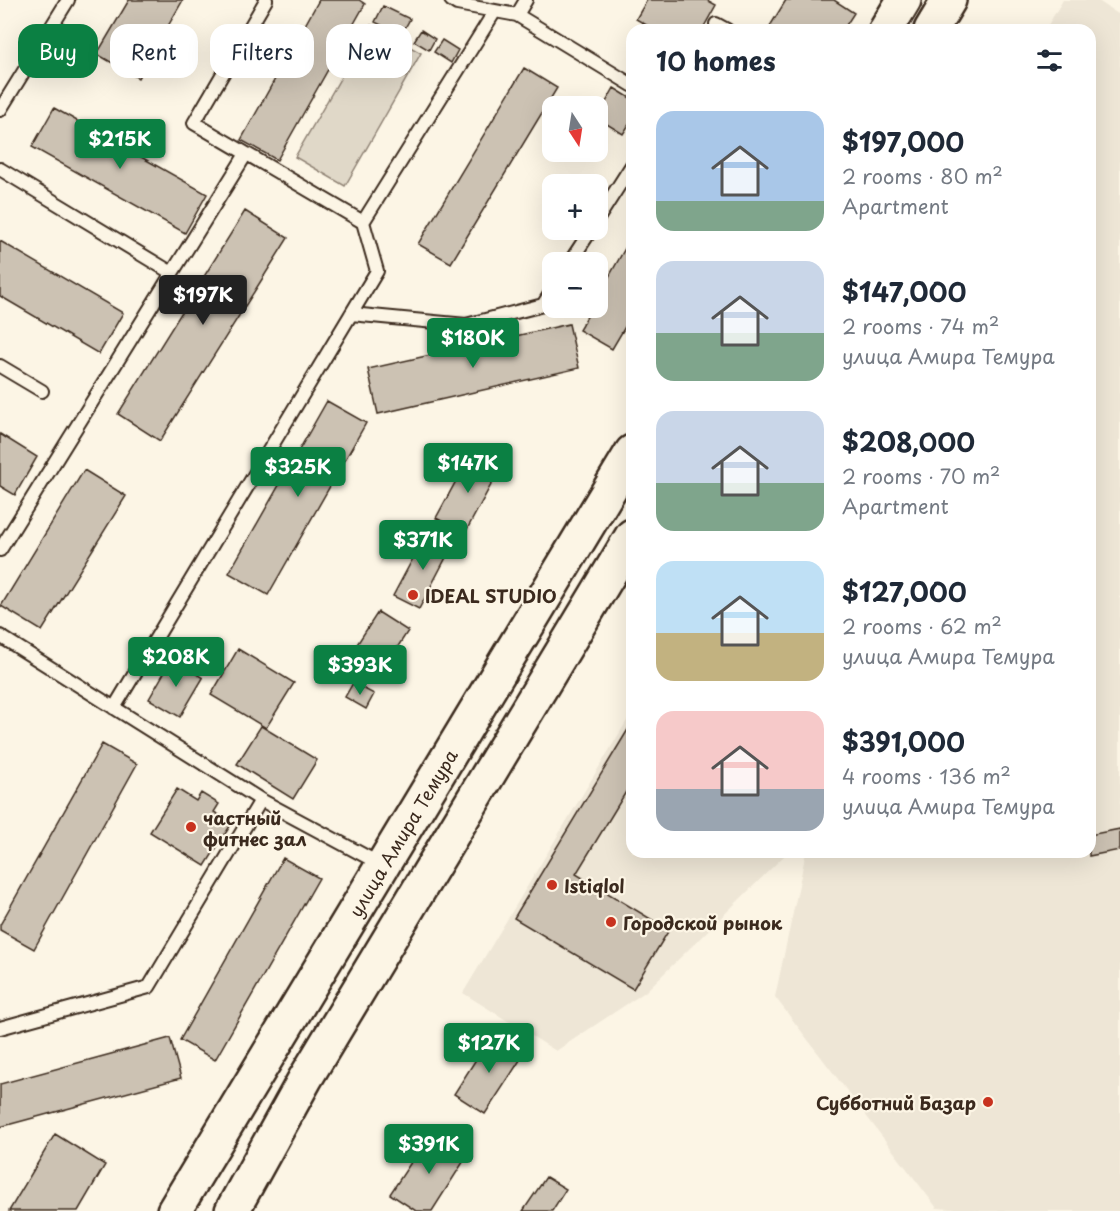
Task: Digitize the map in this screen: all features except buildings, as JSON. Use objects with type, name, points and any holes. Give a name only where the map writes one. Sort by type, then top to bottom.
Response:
[{"type":"main road","points":[[890,24],[904,0]]},
{"type":"main road","points":[[935,24],[949,0]]},
{"type":"main road","name":"улица Амира Темура","points":[[174,1211],[626,462]]},
{"type":"main road","points":[[232,1211],[305,1079],[626,546]]},
{"type":"lane","points":[[0,110],[68,0]]},
{"type":"lane","points":[[114,708],[377,271],[363,222],[194,123],[266,0]]},
{"type":"lane","points":[[451,0],[458,4],[517,15],[626,81]]},
{"type":"lane","points":[[517,15],[526,0]]},
{"type":"lane","points":[[363,222],[495,10]]},
{"type":"lane","points":[[0,550],[246,154]]},
{"type":"lane","points":[[0,169],[172,273]]},
{"type":"lane","points":[[608,203],[626,174]]},
{"type":"lane","points":[[351,314],[466,325],[542,305]]},
{"type":"lane","points":[[0,366],[42,391]]},
{"type":"lane","points":[[0,636],[261,800],[382,865]]},
{"type":"lane","points":[[0,1028],[149,987],[261,800]]},
{"type":"shaded area","name":"Субботний Базар","points":[[1063,0],[1097,0],[1118,14],[1120,11],[1120,1211],[979,1211],[937,1208],[775,997],[805,858],[1096,858],[1096,24],[1049,24]]},
{"type":"shaded area","points":[[412,48],[421,53],[412,69]]},
{"type":"shaded area","points":[[340,78],[407,78],[345,186],[295,157]]},
{"type":"shaded area","name":"Городской рынок","points":[[626,722],[626,858],[782,858],[645,992],[556,1051],[463,993]]},
{"type":"place","name":"IDEAL STUDIO","points":[[413,595]]},
{"type":"place","name":"частный фитнес зал","points":[[191,827]]},
{"type":"place","name":"Istiqlol","points":[[552,885]]},
{"type":"place","name":"Городской рынок","points":[[611,922]]},
{"type":"place","name":"Субботний Базар","points":[[988,1102]]}]
